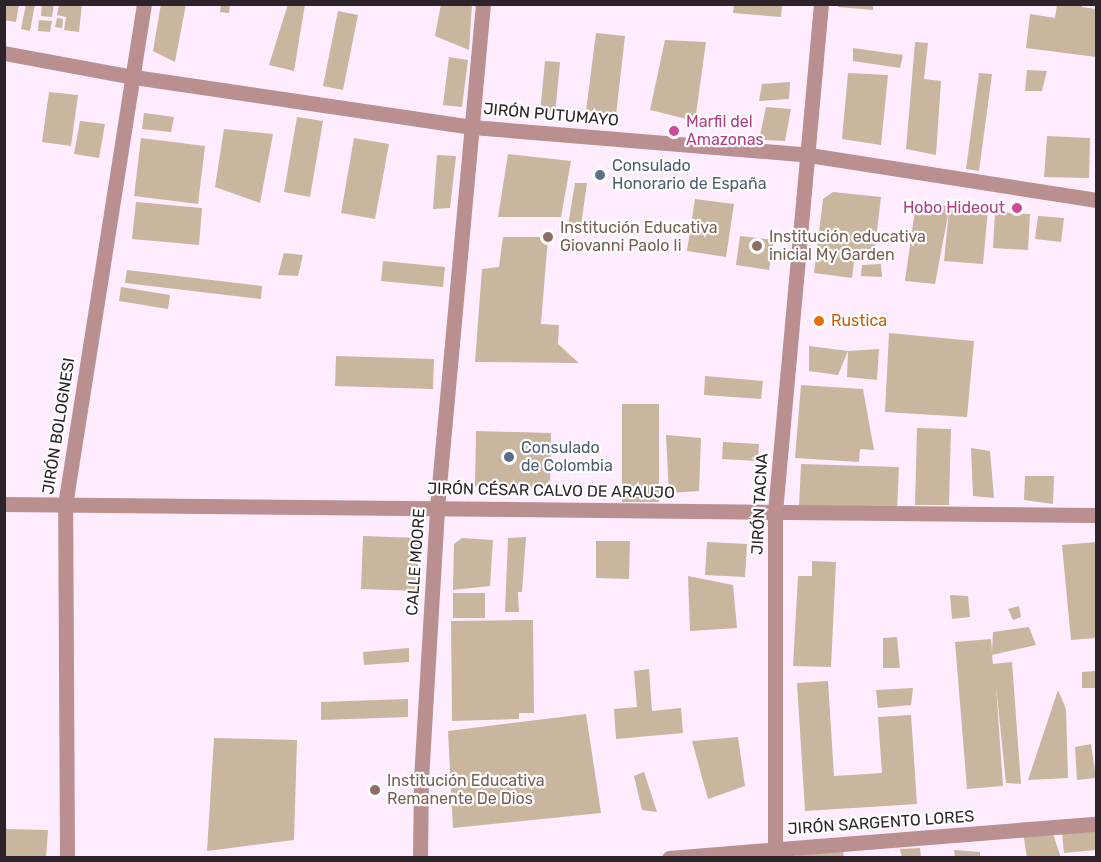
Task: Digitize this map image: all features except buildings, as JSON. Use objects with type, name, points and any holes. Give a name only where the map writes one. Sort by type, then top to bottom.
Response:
[{"type":"street","name":"JIRÓN BOLOGNESI","points":[[67,858],[65,505],[144,4]]},
{"type":"street","name":"CALLE MOORE","points":[[420,858],[421,779],[437,508],[483,4]]},
{"type":"street","name":"JIRÓN TACNA","points":[[774,853],[775,512],[809,155],[820,4]]},
{"type":"street","name":"JIRÓN PUTUMAYO","points":[[4,53],[134,77],[472,127],[809,155],[1096,200]]},
{"type":"street","name":"JIRÓN CÉSAR CALVO DE ARAUJO","points":[[4,504],[1096,515]]},
{"type":"street","name":"JIRÓN SARGENTO LORES","points":[[669,858],[774,853],[1096,824]]},
{"type":"place","name":"Marfil del Amazonas","points":[[674,131]]},
{"type":"place","name":"Consulado Honorario de España","points":[[600,175]]},
{"type":"place","name":"Hobo Hideout","points":[[1017,208]]},
{"type":"place","name":"Institución Educativa Giovanni Paolo Ii","points":[[548,237]]},
{"type":"place","name":"Institución educativa inicial My Garden","points":[[757,246]]},
{"type":"place","name":"Rustica","points":[[819,321]]},
{"type":"place","name":"Consulado de Colombia","points":[[509,457]]},
{"type":"place","name":"Institución Educativa Remanente De Dios","points":[[375,790]]}]
